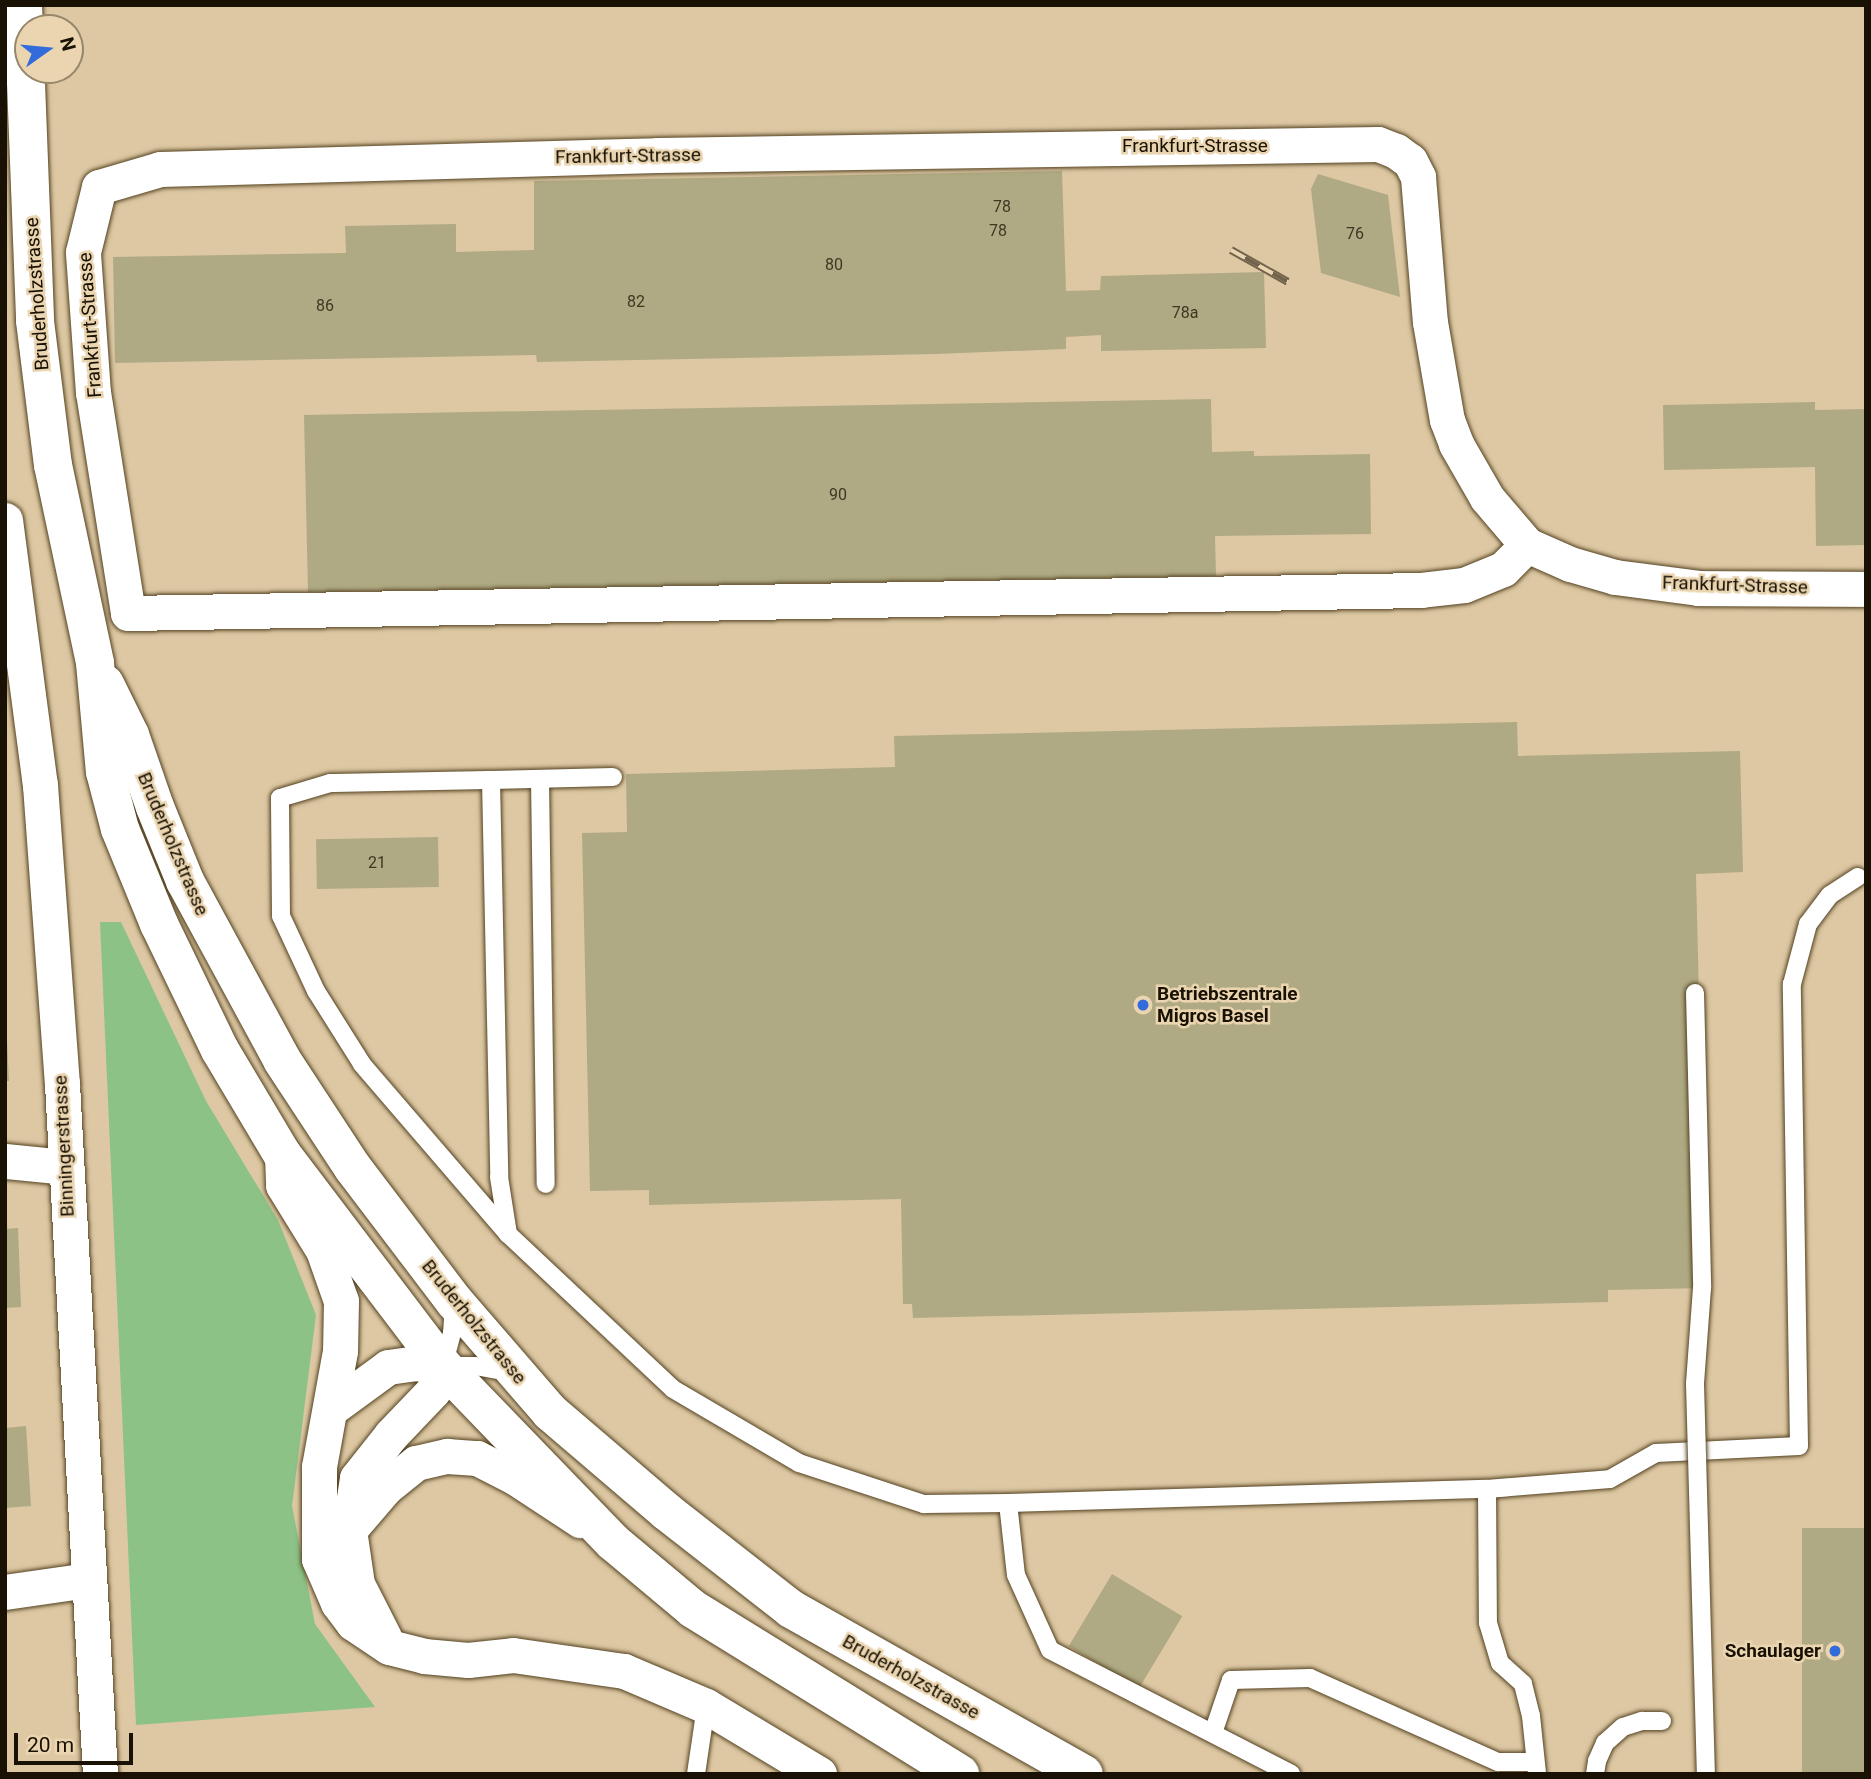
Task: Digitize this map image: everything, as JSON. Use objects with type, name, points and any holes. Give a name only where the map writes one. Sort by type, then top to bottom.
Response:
[{"type":"main road","name":"Bruderholzstrasse","points":[[23,5],[35,321],[52,465],[95,663],[105,772],[120,829],[159,924],[220,1050],[282,1154],[443,1366],[612,1542],[693,1609],[960,1774]]},
{"type":"main road","name":"Bruderholzstrasse","points":[[95,663],[130,735],[185,881],[282,1060],[353,1168],[454,1301],[550,1412],[667,1512],[791,1609],[1084,1774]]},
{"type":"street","name":"Frankfurt-Strasse","points":[[1527,545],[1503,569],[1464,585],[1421,590],[128,613],[93,393],[83,252],[99,187],[160,169],[670,154],[1378,144],[1396,151],[1410,161],[1418,177],[1430,322],[1447,420],[1456,444],[1487,498],[1527,545],[1570,564],[1615,577],[1698,588],[1866,589]]},
{"type":"street","name":"Binningerstrasse","points":[[5,520],[40,785],[100,1774]]},
{"type":"street","points":[[282,1154],[283,1185],[323,1250],[341,1301],[340,1351],[332,1408],[319,1467],[319,1559],[338,1603],[354,1623],[389,1647],[431,1657],[468,1660],[513,1656],[624,1671],[706,1706],[819,1774]]},
{"type":"street","points":[[5,1161],[65,1167]]},
{"type":"street","points":[[332,1408],[388,1367],[415,1363],[443,1366],[433,1391],[391,1435],[357,1478],[349,1530],[357,1584],[389,1647]]},
{"type":"street","points":[[349,1530],[385,1488],[416,1463],[447,1456],[477,1458],[516,1478],[612,1542]]},
{"type":"street","points":[[5,1592],[88,1580]]},
{"type":"lane","points":[[613,778],[330,783],[280,798],[281,916],[316,991],[362,1064],[508,1234],[673,1389],[799,1463],[924,1504],[1487,1489],[1610,1479],[1656,1453],[1799,1446],[1791,984],[1808,924],[1830,895],[1858,877]]},
{"type":"lane","points":[[540,779],[546,1184]]},
{"type":"lane","points":[[491,780],[499,1177],[508,1234]]},
{"type":"lane","points":[[1695,993],[1702,1288],[1696,1397],[1706,1774]]},
{"type":"lane","points":[[454,1301],[452,1333],[443,1366],[475,1366],[516,1373]]},
{"type":"lane","points":[[1213,1733],[1231,1680],[1310,1678],[1498,1762],[1536,1768],[1531,1716],[1523,1684],[1500,1663],[1488,1623],[1487,1489]]},
{"type":"lane","points":[[1008,1503],[1016,1575],[1050,1650],[1291,1774]]},
{"type":"lane","points":[[696,1774],[706,1706]]},
{"type":"lane","points":[[1595,1774],[1597,1760],[1605,1743],[1623,1727],[1642,1721],[1661,1721]]},
{"type":"green space","points":[[100,922],[121,922],[206,1101],[278,1220],[316,1315],[292,1506],[315,1624],[375,1707],[136,1725]]},
{"type":"building","points":[[1062,171],[1066,291],[1100,290],[1101,276],[1264,272],[1266,348],[1101,351],[1101,335],[1066,337],[1066,349],[935,354],[537,362],[536,355],[115,363],[113,257],[346,253],[345,226],[456,224],[456,252],[534,250],[534,181]]},
{"type":"building","points":[[1318,174],[1388,195],[1400,297],[1321,273],[1311,189]]},
{"type":"building","points":[[1211,399],[1212,452],[1254,451],[1254,456],[1370,454],[1371,534],[1215,536],[1216,576],[308,592],[304,415]]},
{"type":"building","points":[[1815,402],[1815,410],[1866,409],[1866,545],[1816,546],[1815,467],[1664,470],[1663,405]]},
{"type":"building","name":"Betriebszentrale Migros Basel","points":[[1517,722],[1518,756],[1740,751],[1743,872],[1696,874],[1706,1288],[1608,1290],[1608,1302],[913,1318],[912,1304],[903,1304],[901,1199],[649,1205],[649,1190],[590,1191],[582,833],[627,832],[626,774],[895,767],[894,736]]},
{"type":"building","points":[[438,837],[439,887],[317,889],[316,839]]},
{"type":"building","points":[[7,1040],[9,1081],[5,1081],[5,1041]]},
{"type":"building","points":[[18,1228],[21,1307],[5,1308],[5,1229]]},
{"type":"building","points":[[26,1426],[31,1506],[5,1508],[5,1428]]},
{"type":"building","name":"Schaulager","points":[[1802,1528],[1866,1528],[1866,1774],[1802,1774]]},
{"type":"building","points":[[1112,1574],[1182,1616],[1139,1688],[1069,1646]]},
{"type":"railway","points":[[1231,250],[1288,282]]},
{"type":"place","name":"Betriebszentrale Migros Basel","points":[[1143,1005]]},
{"type":"place","name":"Schaulager","points":[[1835,1651]]}]
